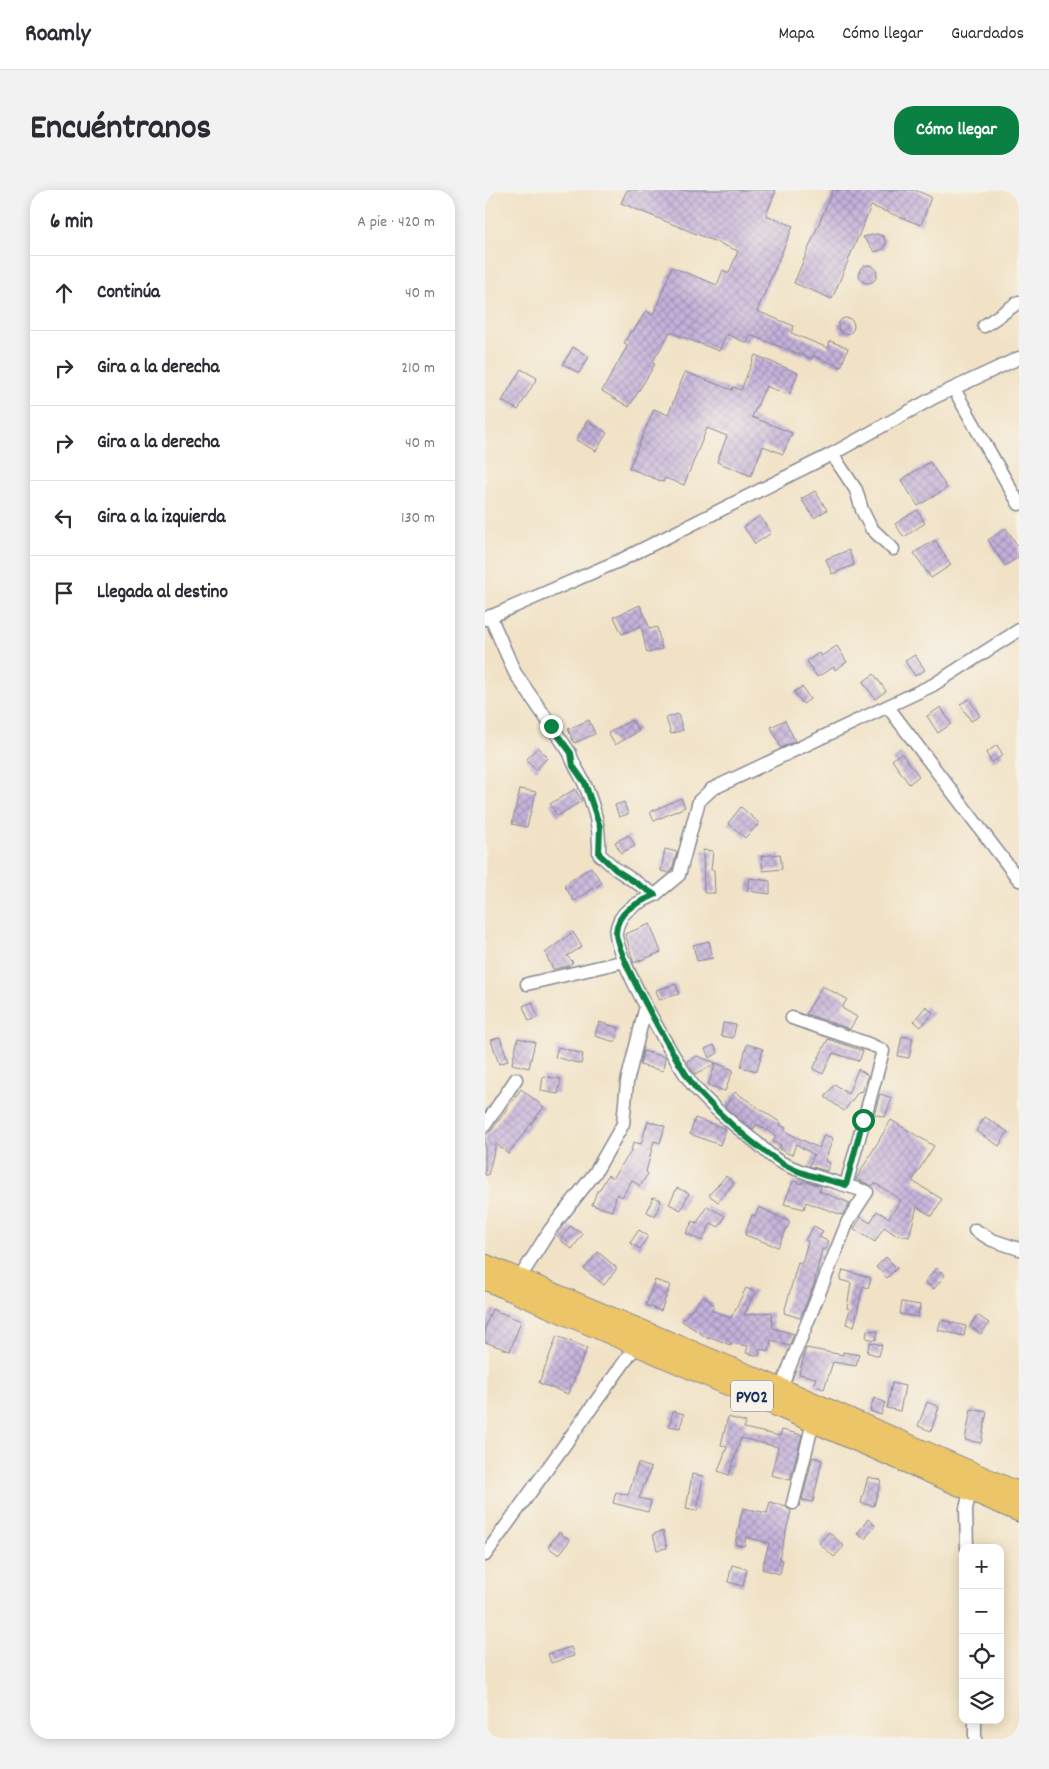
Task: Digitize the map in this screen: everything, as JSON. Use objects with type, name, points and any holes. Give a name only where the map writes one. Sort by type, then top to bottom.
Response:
[{"type":"highway","name":"PY02","points":[[485,1264],[781,1388],[1019,1492]]},
{"type":"highway","name":"PY02","points":[[485,1280],[1019,1512]]},
{"type":"street","points":[[984,326],[1019,302]]},
{"type":"street","points":[[655,895],[616,870],[599,854],[600,827],[585,783],[573,766],[571,753],[515,673],[487,618],[621,560],[833,454],[935,397],[954,390],[1019,358]]},
{"type":"street","points":[[954,390],[1019,504]]},
{"type":"street","points":[[833,454],[856,490],[862,510],[871,528],[893,549]]},
{"type":"street","points":[[781,1388],[848,1221],[867,1192],[821,1178],[779,1162],[735,1126],[696,1090],[646,1006],[615,934],[620,920],[631,905],[655,895],[679,876],[699,801],[712,789],[933,685],[1019,630]]},
{"type":"street","points":[[888,706],[1019,880]]},
{"type":"street","points":[[527,984],[625,961]]},
{"type":"street","points":[[519,1279],[550,1230],[595,1173],[623,1124],[627,1082],[646,1006]]},
{"type":"street","points":[[792,1018],[851,1040],[879,1047],[883,1051],[846,1185]]},
{"type":"street","points":[[485,1125],[516,1078]]},
{"type":"street","points":[[975,1230],[992,1240],[1019,1250]]},
{"type":"street","points":[[485,1555],[636,1346]]},
{"type":"street","points":[[793,1503],[813,1422]]},
{"type":"street","points":[[967,1544],[966,1509],[970,1491]]},
{"type":"street","points":[[975,1724],[975,1739]]},
{"type":"building","points":[[627,190],[776,190],[766,215],[793,226],[757,311],[794,326],[791,333],[828,348],[830,341],[848,348],[841,367],[813,356],[812,359],[750,335],[747,343],[726,334],[719,351],[670,332],[652,363],[655,364],[629,407],[602,391],[628,345],[624,343],[631,331],[633,332],[646,311],[653,315],[672,267],[717,285],[723,270],[729,273],[738,251],[621,203]]},
{"type":"building","points":[[833,190],[915,190],[931,197],[921,225],[871,206],[832,299],[794,283]]},
{"type":"building","points":[[877,234],[883,236],[886,243],[884,249],[875,252],[863,237]]},
{"type":"building","points":[[868,265],[874,268],[877,274],[874,280],[868,283],[862,280],[859,274],[862,268]]},
{"type":"building","points":[[846,318],[854,326],[846,334],[838,326]]},
{"type":"building","points":[[573,347],[589,357],[579,373],[563,364]]},
{"type":"building","points":[[755,355],[798,373],[789,395],[766,386],[752,417],[792,433],[783,454],[763,446],[751,476],[717,462],[727,436],[707,428],[684,485],[665,478],[663,482],[629,468],[654,409],[668,415],[685,372],[732,390],[733,387],[741,390]]},
{"type":"building","points":[[521,369],[537,378],[518,410],[502,401]]},
{"type":"building","points":[[587,421],[607,433],[596,451],[576,440]]},
{"type":"building","points":[[930,462],[947,488],[918,506],[901,480]]},
{"type":"building","points":[[815,491],[827,510],[814,518],[801,499]]},
{"type":"building","points":[[917,510],[925,523],[904,537],[895,524]]},
{"type":"building","points":[[760,516],[771,533],[755,544],[744,527]]},
{"type":"building","points":[[1006,528],[1019,548],[1019,557],[1005,566],[988,540]]},
{"type":"building","points":[[935,540],[951,565],[931,578],[914,553]]},
{"type":"building","points":[[849,550],[854,565],[832,574],[826,559]]},
{"type":"building","points":[[640,605],[650,629],[657,627],[662,649],[647,653],[641,626],[622,634],[614,617]]},
{"type":"building","points":[[837,646],[847,662],[835,670],[834,667],[817,677],[807,661],[819,653],[821,656]]},
{"type":"building","points":[[915,655],[925,670],[915,676],[905,661]]},
{"type":"building","points":[[874,674],[886,691],[875,699],[863,682]]},
{"type":"building","points":[[802,687],[810,699],[803,704],[794,692]]},
{"type":"building","points":[[969,699],[980,716],[971,721],[960,704]]},
{"type":"building","points":[[941,707],[951,724],[938,733],[927,716]]},
{"type":"building","points":[[678,714],[683,730],[671,734],[666,718]]},
{"type":"building","points":[[589,720],[595,734],[574,743],[568,729]]},
{"type":"building","points":[[632,720],[639,731],[615,745],[608,733]]},
{"type":"building","points":[[785,720],[795,741],[781,748],[771,727]]},
{"type":"building","points":[[997,745],[1003,755],[992,762],[986,753]]},
{"type":"building","points":[[538,747],[548,757],[536,770],[526,760]]},
{"type":"building","points":[[901,753],[919,776],[909,784],[892,760]]},
{"type":"building","points":[[520,789],[536,792],[527,827],[512,824]]},
{"type":"building","points":[[575,789],[582,801],[557,816],[550,804]]},
{"type":"building","points":[[681,798],[685,807],[654,821],[650,812]]},
{"type":"building","points":[[624,802],[628,814],[619,817],[615,805]]},
{"type":"building","points":[[741,807],[759,823],[745,838],[728,823]]},
{"type":"building","points":[[629,835],[635,846],[621,853],[615,842]]},
{"type":"building","points":[[665,849],[677,852],[672,870],[668,873],[661,871]]},
{"type":"building","points":[[703,850],[713,851],[711,870],[714,870],[715,893],[704,893]]},
{"type":"building","points":[[780,854],[782,869],[763,871],[761,856]]},
{"type":"building","points":[[591,867],[602,883],[574,901],[564,885]]},
{"type":"building","points":[[749,878],[770,881],[770,894],[747,891]]},
{"type":"building","points":[[650,924],[661,952],[634,963],[625,934]]},
{"type":"building","points":[[573,932],[582,947],[567,956],[573,962],[569,966],[553,969],[545,953]]},
{"type":"building","points":[[709,941],[713,958],[697,961],[693,945]]},
{"type":"building","points":[[676,984],[679,994],[659,1000],[656,990]]},
{"type":"building","points":[[822,986],[847,999],[842,1008],[857,1017],[850,1029],[806,1014]]},
{"type":"building","points":[[532,1002],[538,1017],[529,1021],[523,1006]]},
{"type":"building","points":[[926,1006],[933,1013],[921,1027],[914,1021]]},
{"type":"building","points":[[599,1022],[619,1028],[615,1042],[595,1036]]},
{"type":"building","points":[[723,1023],[736,1025],[733,1038],[721,1036]]},
{"type":"building","points":[[902,1036],[913,1038],[909,1058],[898,1056]]},
{"type":"building","points":[[500,1037],[508,1061],[499,1064],[491,1040]]},
{"type":"building","points":[[518,1038],[535,1042],[529,1068],[512,1064]]},
{"type":"building","points":[[828,1039],[863,1051],[859,1061],[833,1053],[823,1074],[813,1069]]},
{"type":"building","points":[[747,1044],[763,1049],[757,1071],[741,1067]]},
{"type":"building","points":[[714,1045],[718,1053],[709,1058],[705,1049]]},
{"type":"building","points":[[558,1047],[583,1054],[581,1064],[555,1057]]},
{"type":"building","points":[[643,1051],[665,1057],[663,1071],[640,1065]]},
{"type":"building","points":[[697,1056],[716,1063],[695,1074],[687,1061]]},
{"type":"building","points":[[716,1063],[733,1070],[725,1091],[708,1085]]},
{"type":"building","points":[[858,1069],[868,1075],[861,1092],[859,1091],[844,1111],[825,1097],[835,1084],[848,1094]]},
{"type":"building","points":[[543,1076],[561,1079],[558,1094],[541,1091]]},
{"type":"building","points":[[521,1089],[544,1107],[508,1154],[496,1144],[488,1175],[485,1175],[485,1135],[492,1130]]},
{"type":"building","points":[[735,1092],[781,1123],[780,1125],[786,1128],[784,1131],[819,1148],[824,1135],[833,1138],[825,1161],[830,1163],[827,1171],[809,1166],[814,1155],[796,1144],[792,1155],[779,1149],[781,1145],[773,1142],[776,1136],[757,1124],[753,1130],[731,1112],[725,1106]]},
{"type":"building","points":[[880,1094],[892,1098],[885,1117],[874,1114]]},
{"type":"building","points":[[985,1117],[1008,1132],[999,1146],[976,1131]]},
{"type":"building","points":[[695,1118],[726,1129],[720,1145],[690,1134]]},
{"type":"building","points":[[891,1120],[934,1146],[912,1181],[942,1199],[932,1216],[917,1207],[909,1237],[894,1234],[884,1227],[875,1242],[854,1229],[861,1217],[870,1223],[877,1211],[889,1218],[901,1200],[875,1183],[872,1186],[856,1179]]},
{"type":"building","points":[[648,1121],[665,1126],[660,1143],[654,1141],[646,1172],[648,1174],[640,1186],[632,1180],[622,1197],[617,1194],[612,1211],[592,1205],[597,1191],[599,1191],[608,1175],[612,1178],[631,1152],[633,1142],[641,1144]]},
{"type":"building","points":[[726,1176],[734,1183],[718,1202],[709,1195]]},
{"type":"building","points":[[793,1181],[802,1184],[803,1181],[821,1186],[819,1191],[850,1203],[842,1215],[806,1202],[804,1209],[784,1204]]},
{"type":"building","points":[[677,1188],[689,1193],[681,1210],[669,1204]]},
{"type":"building","points":[[653,1197],[661,1200],[655,1216],[647,1212]]},
{"type":"building","points":[[707,1206],[725,1216],[719,1227],[711,1223],[702,1241],[686,1233],[693,1221],[697,1223]]},
{"type":"building","points":[[759,1207],[790,1222],[778,1247],[745,1235],[752,1215],[755,1216]]},
{"type":"building","points":[[570,1226],[583,1234],[572,1249],[560,1240]]},
{"type":"building","points":[[814,1226],[823,1231],[819,1237],[828,1241],[825,1250],[822,1249],[814,1284],[800,1318],[784,1313],[798,1262],[802,1263],[808,1241],[805,1240]]},
{"type":"building","points":[[639,1230],[648,1236],[640,1249],[630,1243]]},
{"type":"building","points":[[598,1252],[616,1267],[616,1270],[604,1285],[584,1269]]},
{"type":"building","points":[[886,1257],[897,1268],[887,1278],[876,1267]]},
{"type":"building","points":[[936,1268],[945,1275],[934,1289],[925,1282]]},
{"type":"building","points":[[843,1270],[871,1278],[868,1288],[863,1286],[854,1327],[846,1324],[850,1309],[847,1308],[851,1283],[840,1280]]},
{"type":"building","points":[[655,1280],[670,1285],[661,1311],[646,1305]]},
{"type":"building","points":[[746,1288],[755,1292],[744,1315],[772,1312],[773,1328],[794,1334],[789,1346],[771,1340],[769,1351],[760,1349],[759,1356],[746,1353],[748,1346],[731,1343],[730,1345],[711,1337],[709,1339],[682,1321],[703,1296],[714,1305],[711,1310],[731,1318]]},
{"type":"building","points":[[902,1302],[920,1305],[918,1317],[900,1314]]},
{"type":"building","points":[[492,1309],[521,1321],[510,1351],[485,1342],[485,1327]]},
{"type":"building","points":[[977,1315],[989,1323],[981,1334],[970,1326]]},
{"type":"building","points":[[941,1320],[966,1326],[964,1336],[938,1330]]},
{"type":"building","points":[[867,1330],[878,1331],[876,1340],[866,1338]]},
{"type":"building","points":[[557,1336],[587,1348],[568,1394],[539,1383]]},
{"type":"building","points":[[870,1342],[882,1345],[879,1356],[867,1352]]},
{"type":"building","points":[[806,1348],[843,1355],[843,1352],[859,1355],[856,1366],[833,1362],[824,1389],[813,1386],[816,1378],[799,1374]]},
{"type":"building","points":[[892,1383],[905,1386],[900,1411],[887,1408]]},
{"type":"building","points":[[874,1398],[885,1402],[881,1415],[870,1411]]},
{"type":"building","points":[[927,1402],[939,1407],[931,1431],[918,1426]]},
{"type":"building","points":[[971,1409],[987,1412],[981,1443],[965,1440]]},
{"type":"building","points":[[673,1411],[684,1414],[680,1428],[669,1426]]},
{"type":"building","points":[[728,1417],[746,1422],[744,1428],[780,1436],[782,1430],[802,1435],[790,1480],[771,1475],[778,1447],[741,1438],[729,1475],[718,1471],[727,1447],[721,1445]]},
{"type":"building","points":[[813,1457],[822,1460],[813,1502],[802,1500]]},
{"type":"building","points":[[638,1463],[651,1468],[639,1498],[651,1501],[648,1512],[613,1503],[616,1492],[628,1495]]},
{"type":"building","points":[[692,1474],[703,1476],[697,1511],[686,1509]]},
{"type":"building","points":[[868,1477],[881,1480],[874,1506],[861,1503]]},
{"type":"building","points":[[770,1502],[786,1507],[791,1511],[779,1559],[783,1560],[780,1574],[762,1569],[769,1543],[746,1537],[744,1546],[735,1544],[743,1508],[767,1513]]},
{"type":"building","points":[[868,1519],[875,1525],[865,1539],[857,1534]]},
{"type":"building","points":[[663,1531],[667,1548],[657,1550],[653,1534]]},
{"type":"building","points":[[559,1532],[570,1540],[559,1555],[548,1547]]},
{"type":"building","points":[[829,1532],[844,1546],[834,1557],[819,1543]]},
{"type":"building","points":[[732,1565],[747,1569],[743,1586],[728,1582]]},
{"type":"building","points":[[571,1647],[574,1656],[551,1663],[548,1654]]},
{"type":"route","points":[[551,726],[571,753],[573,766],[585,783],[600,827],[599,854],[616,870],[655,895],[631,905],[620,920],[615,934],[646,1006],[696,1090],[735,1126],[779,1162],[846,1185],[863,1120]]}]
